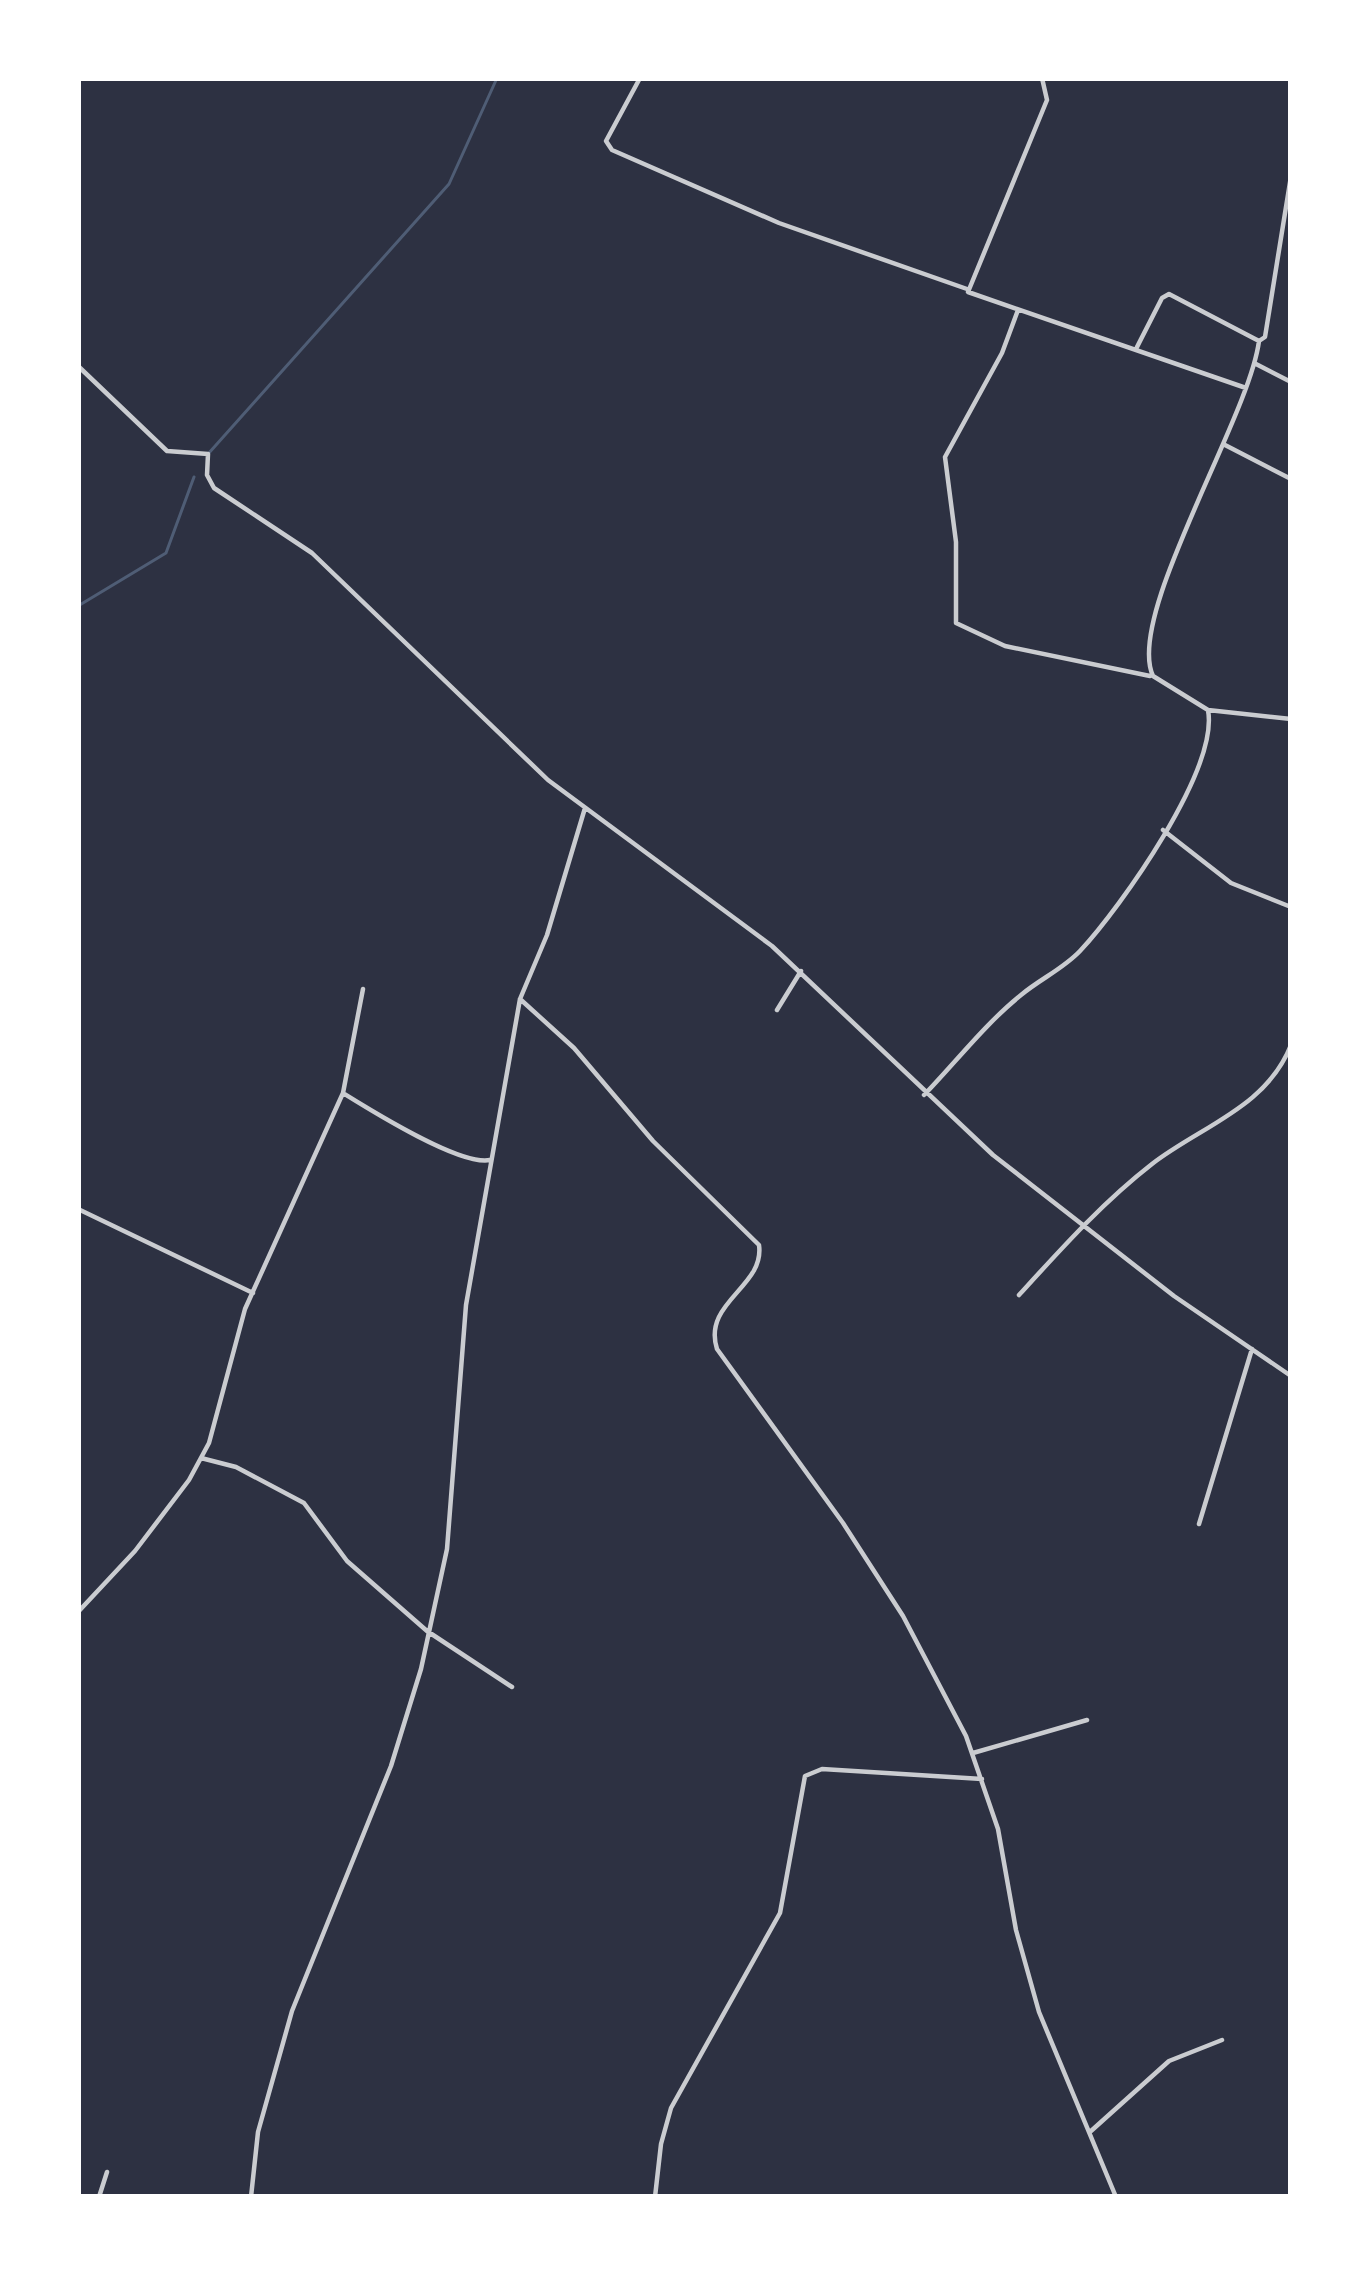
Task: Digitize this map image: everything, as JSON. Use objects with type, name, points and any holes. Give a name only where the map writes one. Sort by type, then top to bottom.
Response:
[{"type":"street","points":[[640,78],[609,129],[606,141],[612,150],[758,215],[968,289],[974,297],[1137,347],[1246,388]]},
{"type":"street","points":[[968,289],[1048,96],[1042,78]]},
{"type":"street","points":[[1153,676],[1147,658],[1153,621],[1256,364],[1259,341],[1265,337],[1291,176]]},
{"type":"street","points":[[1137,347],[1162,298],[1169,294],[1259,341]]},
{"type":"street","points":[[1018,310],[1002,353],[945,458],[956,542],[956,623],[1005,646],[1153,676],[1208,710],[1291,719]]},
{"type":"street","points":[[1256,364],[1291,382]]},
{"type":"street","points":[[78,366],[167,451],[208,454],[211,484],[312,553],[538,771],[801,971],[924,1095],[1083,1225],[1291,1376]]},
{"type":"street","points":[[1225,445],[1291,479]]},
{"type":"street","points":[[924,1095],[1004,1010],[1076,956],[1118,905],[1198,764],[1208,710]]},
{"type":"street","points":[[251,2197],[269,2082],[391,1766],[427,1631],[446,1549],[466,1306],[520,1000],[585,808]]},
{"type":"street","points":[[1163,830],[1231,883],[1291,907]]},
{"type":"street","points":[[777,1010],[801,971]]},
{"type":"street","points":[[78,1612],[119,1571],[201,1458],[253,1293],[343,1093],[363,989]]},
{"type":"street","points":[[520,1000],[574,1048],[682,1171],[755,1239],[758,1264],[716,1318],[717,1349],[843,1523],[903,1616],[974,1753],[1039,2012],[1116,2197]]},
{"type":"street","points":[[1019,1295],[1083,1225],[1154,1162],[1239,1110],[1291,1045]]},
{"type":"street","points":[[343,1093],[475,1160],[490,1161],[491,1156]]},
{"type":"street","points":[[78,1209],[253,1293]]},
{"type":"street","points":[[1198,1524],[1252,1349]]},
{"type":"street","points":[[201,1458],[236,1467],[304,1503],[347,1561],[427,1631],[512,1687]]},
{"type":"street","points":[[974,1753],[1087,1720]]},
{"type":"street","points":[[655,2197],[658,2156],[671,2108],[780,1913],[805,1776],[822,1769],[982,1779]]},
{"type":"street","points":[[1090,2131],[1169,2061],[1222,2040]]},
{"type":"street","points":[[100,2197],[107,2172]]},
{"type":"waterway","points":[[208,454],[449,184],[497,78]]},
{"type":"waterway","points":[[78,606],[166,553],[194,477]]}]
